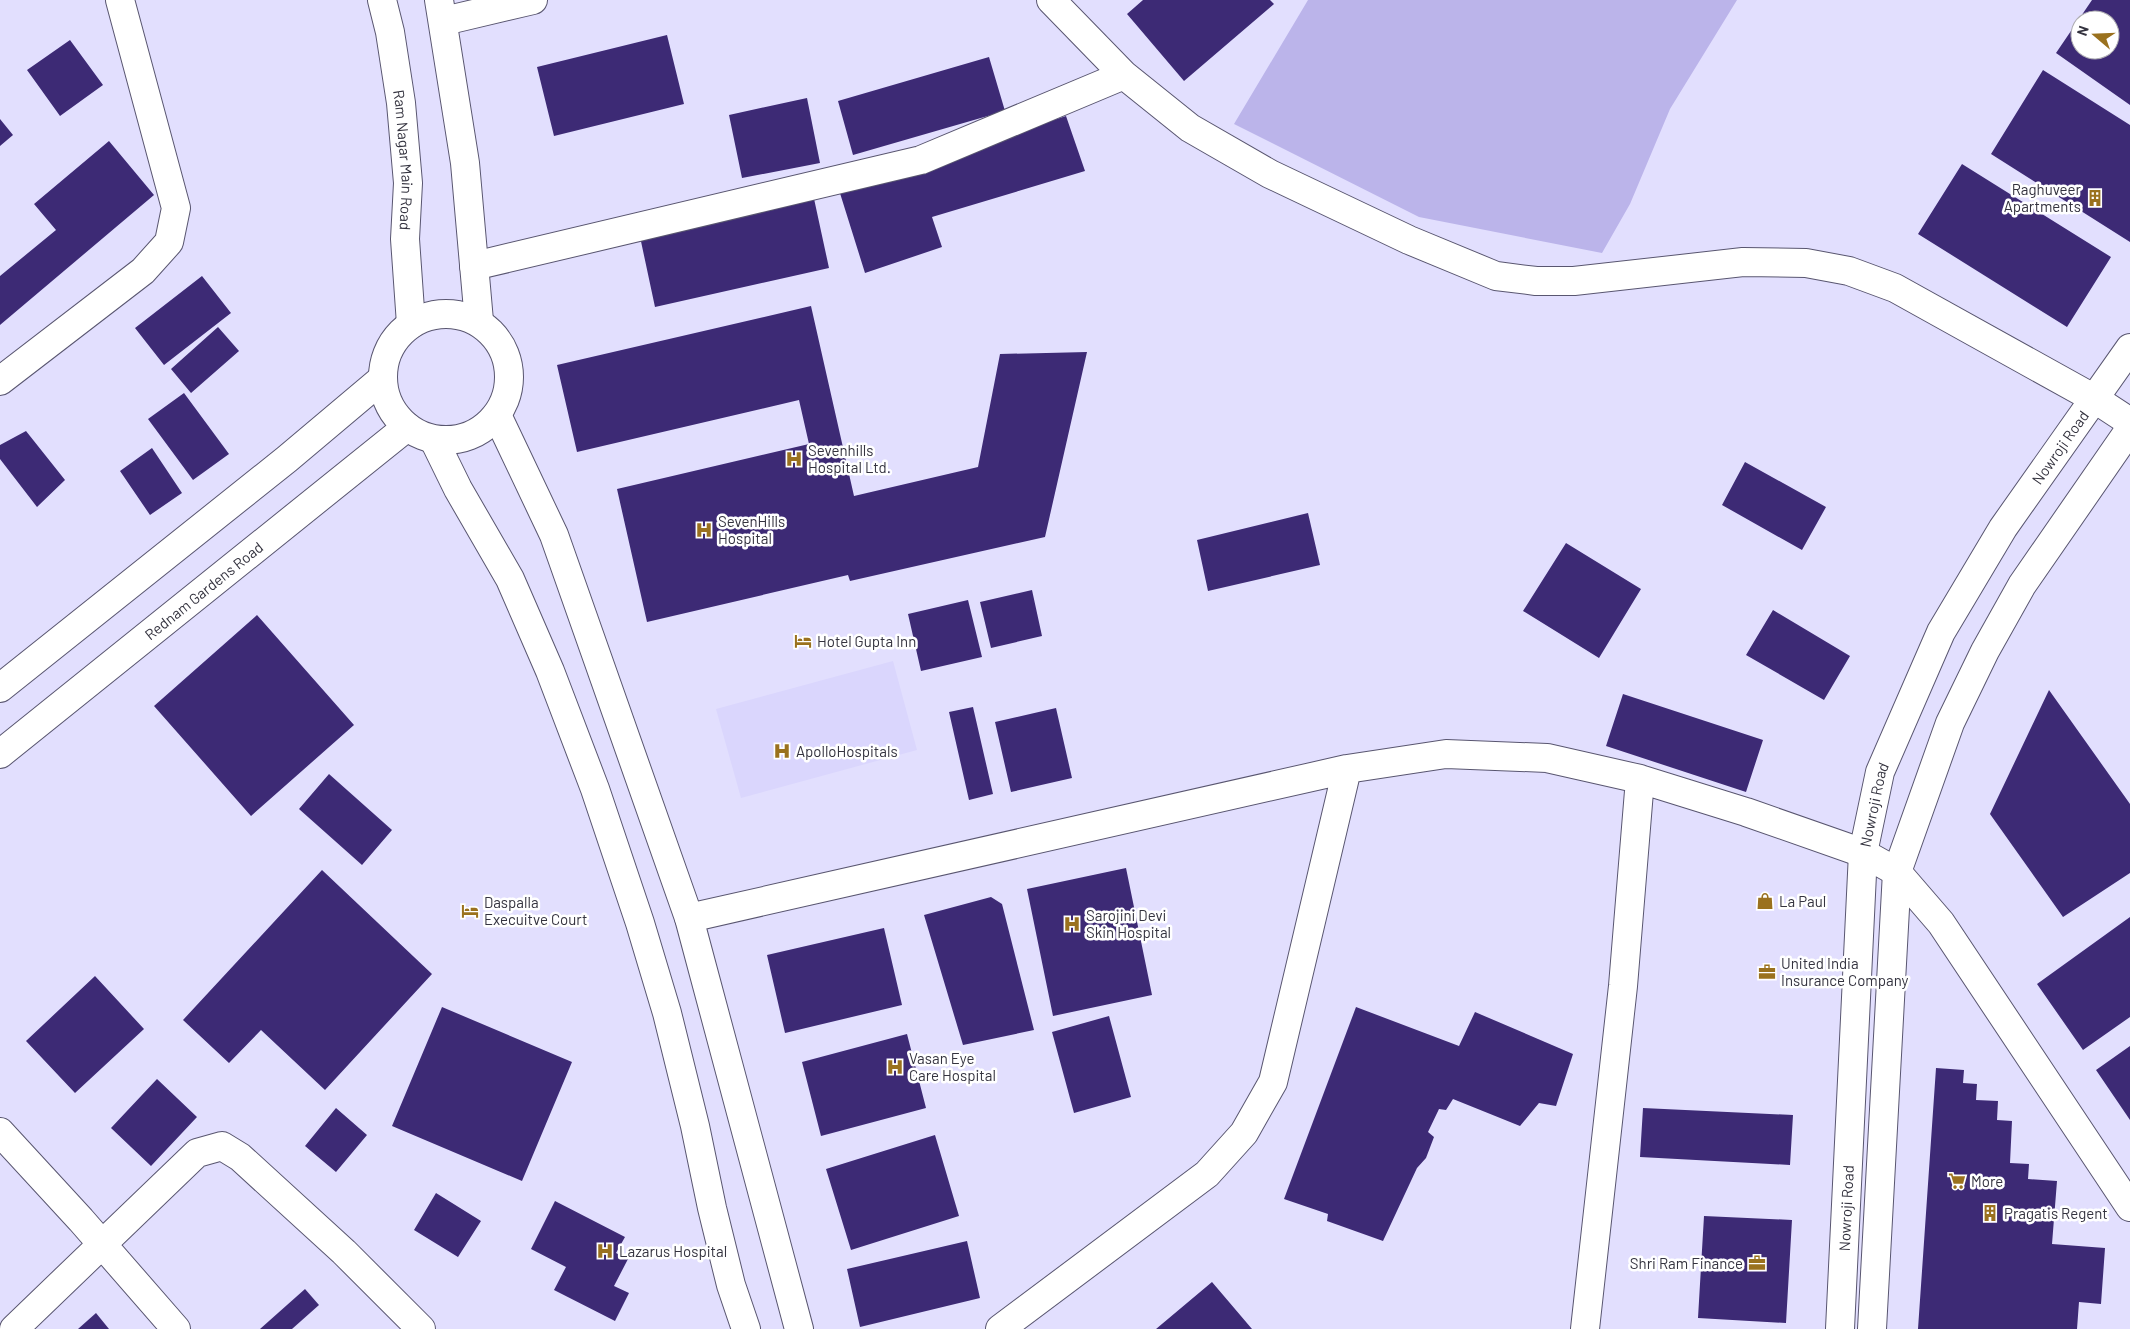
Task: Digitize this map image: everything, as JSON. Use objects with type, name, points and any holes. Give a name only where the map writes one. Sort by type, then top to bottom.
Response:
[{"type":"street","points":[[0,382],[143,271],[169,242],[176,208],[120,0]]},
{"type":"street","name":"Ram Nagar Main Road","points":[[382,0],[390,32],[402,112],[408,183],[405,239],[411,324]]},
{"type":"street","points":[[479,321],[465,162],[442,10],[534,0]]},
{"type":"street","points":[[1051,0],[1124,75],[1190,128],[1270,174],[1410,240],[1496,276],[1536,281],[1574,281],[1743,262],[1806,262],[1849,271],[1895,288],[2096,399],[2130,422]]},
{"type":"street","points":[[474,266],[921,160],[1124,75]]},
{"type":"street","points":[[433,314],[456,314],[479,321],[498,340],[509,364],[508,391],[497,415],[480,432],[458,440],[434,440],[407,428],[389,406],[382,378],[390,347],[411,324],[433,314]]},
{"type":"street","name":"Nowroji Road","points":[[1840,1329],[1863,853],[1880,772],[1941,632],[2003,528],[2096,399],[2130,348]]},
{"type":"street","points":[[0,688],[287,459],[382,378]]},
{"type":"street","points":[[497,415],[554,535],[689,918],[799,1329]]},
{"type":"street","name":"Rednam Gardens Road","points":[[0,754],[407,428]]},
{"type":"street","points":[[1872,1329],[1897,872],[1950,723],[1985,651],[2022,585],[2130,429]]},
{"type":"street","points":[[434,440],[458,489],[510,579],[550,671],[595,788],[640,923],[667,1013],[731,1285],[746,1329]]},
{"type":"street","points":[[689,918],[1347,768],[1446,754],[1547,758],[1640,779],[1746,812],[1863,853],[1897,872],[1941,923],[2130,1207]]},
{"type":"street","points":[[1000,1329],[1207,1174],[1244,1133],[1272,1082],[1347,768]]},
{"type":"street","points":[[1585,1329],[1623,986],[1640,779]]},
{"type":"street","points":[[0,1132],[176,1329]]},
{"type":"street","points":[[14,1329],[197,1153],[222,1146],[240,1157],[351,1259],[421,1329]]},
{"type":"shaded area","points":[[1308,0],[1737,0],[1670,109],[1630,204],[1602,253],[1419,217],[1234,124]]},
{"type":"shaded area","points":[[893,661],[917,750],[741,798],[716,709]]},
{"type":"building","points":[[1143,0],[1270,0],[1274,4],[1184,81],[1127,14]]},
{"type":"building","points":[[2092,0],[2130,0],[2130,105],[2056,53],[2070,32],[2070,60],[2120,60],[2120,10],[2085,10]]},
{"type":"building","points":[[667,35],[684,104],[554,136],[537,67]]},
{"type":"building","points":[[70,40],[103,85],[60,116],[27,70]]},
{"type":"building","points":[[989,57],[1005,111],[853,155],[838,101]]},
{"type":"building","name":"Raghuveer Apartments","points":[[2043,70],[2130,125],[2130,242],[1991,154]]},
{"type":"building","points":[[807,98],[820,163],[742,178],[729,115]]},
{"type":"building","points":[[1066,116],[1085,171],[932,217],[942,247],[865,273],[839,190]]},
{"type":"building","points":[[0,119],[13,135],[0,146]]},
{"type":"building","points":[[109,141],[154,195],[0,325],[0,276],[56,230],[34,204]]},
{"type":"building","points":[[1962,164],[2111,257],[2067,327],[1918,234]]},
{"type":"building","points":[[813,194],[829,268],[655,307],[639,232]]},
{"type":"building","points":[[202,276],[231,313],[164,365],[135,328]]},
{"type":"building","name":"Sevenhills Hospital Ltd.","points":[[811,306],[854,496],[978,467],[1000,354],[1087,352],[1045,537],[850,581],[848,575],[647,622],[617,489],[809,444],[799,400],[577,452],[557,365]]},
{"type":"building","points":[[218,327],[239,351],[191,393],[171,369]]},
{"type":"building","points":[[184,393],[229,454],[193,480],[148,419]]},
{"type":"building","points":[[26,431],[65,480],[37,507],[0,459],[0,445]]},
{"type":"building","points":[[152,448],[182,493],[150,515],[120,471]]},
{"type":"building","points":[[1745,462],[1826,507],[1802,550],[1722,505]]},
{"type":"building","points":[[1308,513],[1320,565],[1208,591],[1197,540]]},
{"type":"building","points":[[1566,543],[1641,589],[1599,658],[1523,611]]},
{"type":"building","points":[[1032,590],[1042,636],[991,648],[980,602]]},
{"type":"building","points":[[968,600],[982,657],[921,671],[908,614]]},
{"type":"building","points":[[1773,610],[1850,656],[1824,700],[1746,655]]},
{"type":"building","points":[[257,615],[354,725],[251,816],[154,706]]},
{"type":"building","points":[[2049,690],[2130,804],[2130,873],[2063,917],[1990,814]]},
{"type":"building","points":[[1623,694],[1763,740],[1746,792],[1606,746]]},
{"type":"building","points":[[973,707],[993,794],[969,800],[949,712]]},
{"type":"building","points":[[1056,708],[1072,778],[1011,792],[995,722]]},
{"type":"building","points":[[329,774],[392,830],[362,865],[299,809]]},
{"type":"building","points":[[1126,868],[1152,995],[1053,1016],[1027,889]]},
{"type":"building","points":[[322,870],[432,974],[325,1090],[261,1030],[229,1063],[183,1020]]},
{"type":"building","points":[[991,897],[1002,904],[1034,1030],[963,1045],[924,915]]},
{"type":"building","points":[[2130,917],[2130,1017],[2083,1050],[2037,984]]},
{"type":"building","points":[[884,928],[902,1005],[785,1033],[767,955]]},
{"type":"building","points":[[95,976],[144,1029],[75,1093],[26,1041]]},
{"type":"building","points":[[442,1007],[572,1062],[522,1181],[392,1126]]},
{"type":"building","points":[[1356,1007],[1459,1046],[1475,1012],[1573,1054],[1556,1106],[1539,1103],[1520,1126],[1453,1099],[1446,1110],[1439,1109],[1428,1132],[1434,1137],[1426,1158],[1417,1168],[1383,1241],[1327,1221],[1328,1214],[1284,1199]]},
{"type":"building","points":[[1109,1016],[1131,1097],[1074,1113],[1052,1032]]},
{"type":"building","points":[[907,1034],[926,1108],[821,1136],[802,1062]]},
{"type":"building","points":[[2130,1046],[2130,1120],[2096,1070]]},
{"type":"building","name":"Pragatis Regent","points":[[1936,1068],[1964,1070],[1963,1083],[1977,1084],[1976,1100],[1998,1101],[1997,1120],[2012,1121],[2010,1163],[2029,1164],[2028,1179],[2057,1181],[2052,1244],[2105,1248],[2101,1304],[2079,1302],[2077,1329],[1918,1329]]},
{"type":"building","points":[[157,1079],[197,1117],[151,1166],[111,1128]]},
{"type":"building","points":[[336,1108],[367,1135],[336,1172],[305,1146]]},
{"type":"building","points":[[1643,1108],[1793,1115],[1790,1165],[1640,1157]]},
{"type":"building","points":[[935,1135],[959,1216],[851,1250],[826,1169]]},
{"type":"building","points":[[436,1193],[481,1221],[458,1257],[414,1230]]},
{"type":"building","points":[[555,1201],[625,1237],[616,1253],[628,1259],[614,1286],[629,1293],[615,1321],[554,1290],[566,1267],[531,1249]]},
{"type":"building","points":[[1704,1216],[1792,1220],[1786,1323],[1698,1318]]},
{"type":"building","points":[[967,1241],[980,1298],[860,1327],[847,1269]]},
{"type":"building","points":[[1212,1282],[1252,1329],[1156,1329]]},
{"type":"building","points":[[305,1289],[319,1305],[292,1329],[260,1329]]},
{"type":"building","points":[[96,1313],[109,1329],[78,1329]]},
{"type":"place","name":"Raghuveer Apartments","points":[[2095,198]]},
{"type":"place","name":"Sevenhills Hospital Ltd.","points":[[794,459]]},
{"type":"place","name":"SevenHills Hospital","points":[[704,530]]},
{"type":"place","name":"Hotel Gupta Inn","points":[[803,641]]},
{"type":"place","name":"ApolloHospitals","points":[[782,751]]},
{"type":"place","name":"La Paul","points":[[1765,901]]},
{"type":"place","name":"Daspalla Execuitve Court","points":[[470,911]]},
{"type":"place","name":"Sarojini Devi Skin Hospital","points":[[1072,924]]},
{"type":"place","name":"United India Insurance Company","points":[[1767,972]]},
{"type":"place","name":"Vasan Eye Care Hospital","points":[[895,1067]]},
{"type":"place","name":"More","points":[[1957,1181]]},
{"type":"place","name":"Pragatis Regent","points":[[1990,1213]]},
{"type":"place","name":"Lazarus Hospital","points":[[605,1251]]},
{"type":"place","name":"Shri Ram Finance","points":[[1757,1263]]}]
